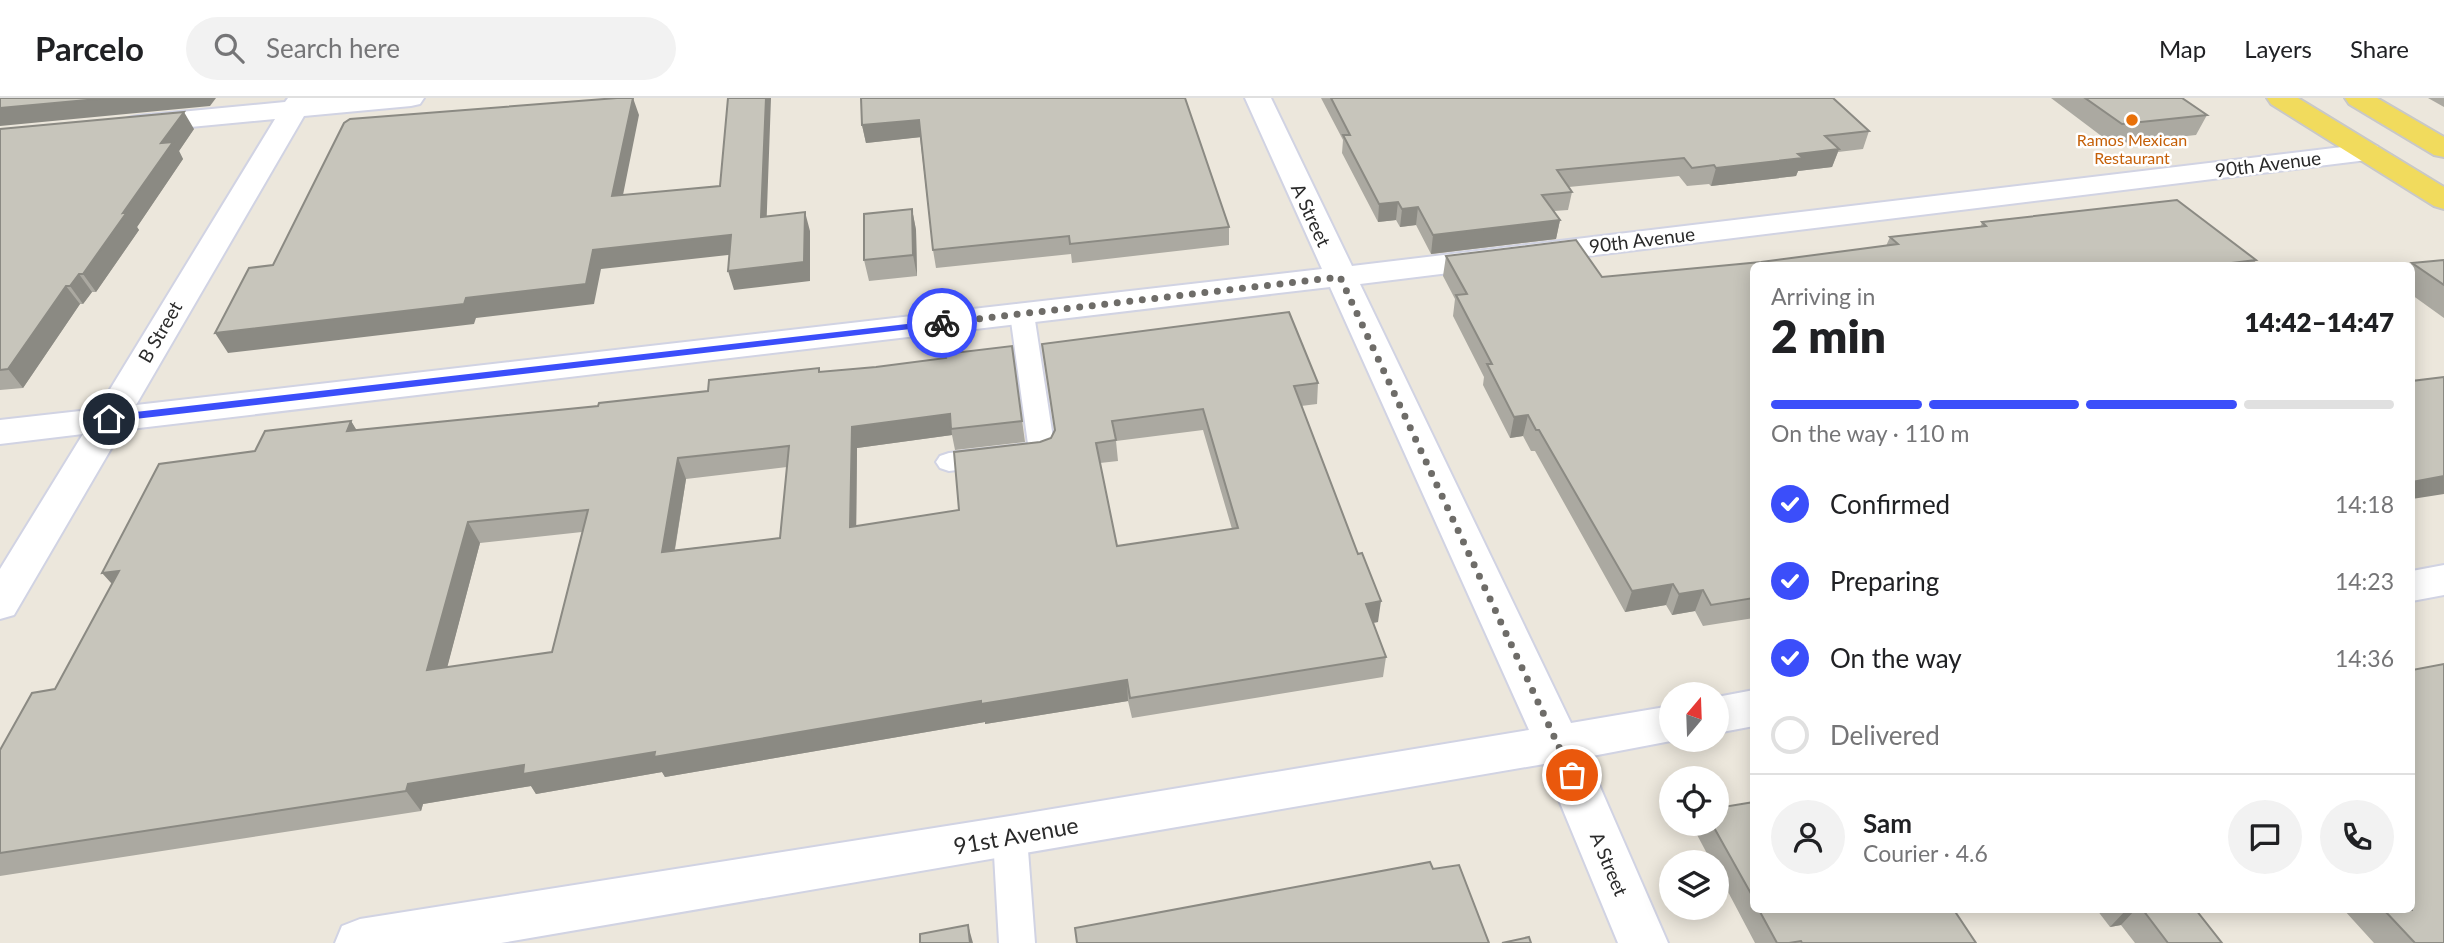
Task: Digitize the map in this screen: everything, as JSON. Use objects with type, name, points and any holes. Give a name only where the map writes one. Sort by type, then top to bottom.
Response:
[{"type":"main road","points":[[2280,98],[2444,200]]},
{"type":"main road","points":[[2358,98],[2444,149]]},
{"type":"street","points":[[107,127],[297,103],[411,98]]},
{"type":"street","name":"A Street","points":[[1258,98],[1558,743],[1643,943]]},
{"type":"street","name":"B Street","points":[[0,604],[297,103]]},
{"type":"street","name":"90th Avenue","points":[[0,432],[1340,277],[2367,152]]},
{"type":"street","points":[[2415,585],[2444,580]]},
{"type":"street","points":[[1729,713],[1750,709]]},
{"type":"street","name":"91st Avenue","points":[[360,943],[1010,838],[1659,726]]},
{"type":"lane","points":[[949,462],[1042,451],[1022,314]]},
{"type":"lane","points":[[1010,838],[1017,943]]},
{"type":"building","points":[[0,98],[109,98],[0,108]]},
{"type":"building","points":[[633,98],[612,196],[720,186],[728,98],[766,98],[761,217],[805,212],[804,262],[728,271],[731,235],[593,250],[586,284],[466,298],[464,304],[215,333],[249,268],[273,265],[344,123],[350,119]]},
{"type":"building","points":[[861,98],[1185,98],[1229,227],[1070,244],[1069,236],[933,250],[919,120],[862,125]]},
{"type":"building","points":[[1331,98],[1833,98],[1869,131],[1825,136],[1839,149],[1798,154],[1803,158],[1716,168],[1714,165],[1692,168],[1684,158],[1557,170],[1572,192],[1542,195],[1560,220],[1433,235],[1418,207],[1402,209],[1398,202],[1379,204],[1343,135],[1350,135]]},
{"type":"building","points":[[2085,98],[2182,98],[2207,115],[2122,124]]},
{"type":"building","points":[[184,112],[161,143],[173,142],[83,274],[79,274],[70,286],[66,286],[8,369],[0,370],[0,129]]},
{"type":"building","points":[[2177,200],[2256,260],[1761,262],[1898,244],[1890,237],[1986,226],[1982,222]]},
{"type":"building","points":[[912,209],[913,255],[864,260],[864,214]]},
{"type":"building","points":[[1576,240],[1602,277],[1750,263],[1750,599],[1711,605],[1703,590],[1679,594],[1673,584],[1632,591],[1539,430],[1536,430],[1528,415],[1514,417],[1487,364],[1492,364],[1456,295],[1467,294],[1446,256]]},
{"type":"building","points":[[2444,260],[2444,285],[2415,265],[2415,263]]},
{"type":"building","points":[[1289,312],[1318,383],[1294,386],[1358,554],[1362,553],[1381,601],[1366,604],[1386,657],[1130,698],[1127,680],[981,704],[981,701],[654,757],[655,752],[523,774],[524,765],[408,784],[406,791],[0,853],[0,750],[32,693],[55,689],[119,571],[102,573],[159,464],[255,451],[265,431],[351,421],[347,431],[598,406],[599,403],[708,391],[709,380],[819,368],[819,372],[876,367],[946,358],[945,354],[1012,346],[1022,421],[951,429],[950,414],[852,427],[850,527],[959,510],[954,452],[1040,442],[1051,438],[1055,430],[1042,344]],"holes":[[[1203,409],[1238,528],[1117,546],[1096,443],[1116,440],[1112,421]],[[789,446],[780,538],[662,552],[678,458]],[[588,510],[552,652],[427,670],[468,522]]]},
{"type":"building","points":[[2444,377],[2444,476],[2415,481],[2415,381]]},
{"type":"building","points":[[2444,664],[2444,943],[2415,943],[2387,913],[2415,913],[2415,669]]},
{"type":"building","points":[[1750,803],[1750,892],[1729,850],[1719,836],[1729,836],[1729,806]]},
{"type":"building","points":[[1430,862],[1433,869],[1459,865],[1489,943],[1077,943],[1075,928]]},
{"type":"building","points":[[1761,913],[1956,913],[1976,943],[1801,941],[1777,943]]},
{"type":"building","points":[[2145,913],[2198,913],[2222,943],[2168,943]]},
{"type":"building","points":[[968,925],[970,943],[920,943],[920,934]]},
{"type":"building","points":[[1529,937],[1531,943],[1502,943]]},
{"type":"way so far","points":[[942,323],[1340,277],[1572,775]]},
{"type":"place","name":"Ramos Mexican Restaurant","points":[[2132,120]]},
{"type":"route","points":[[109,419],[942,323]]}]
